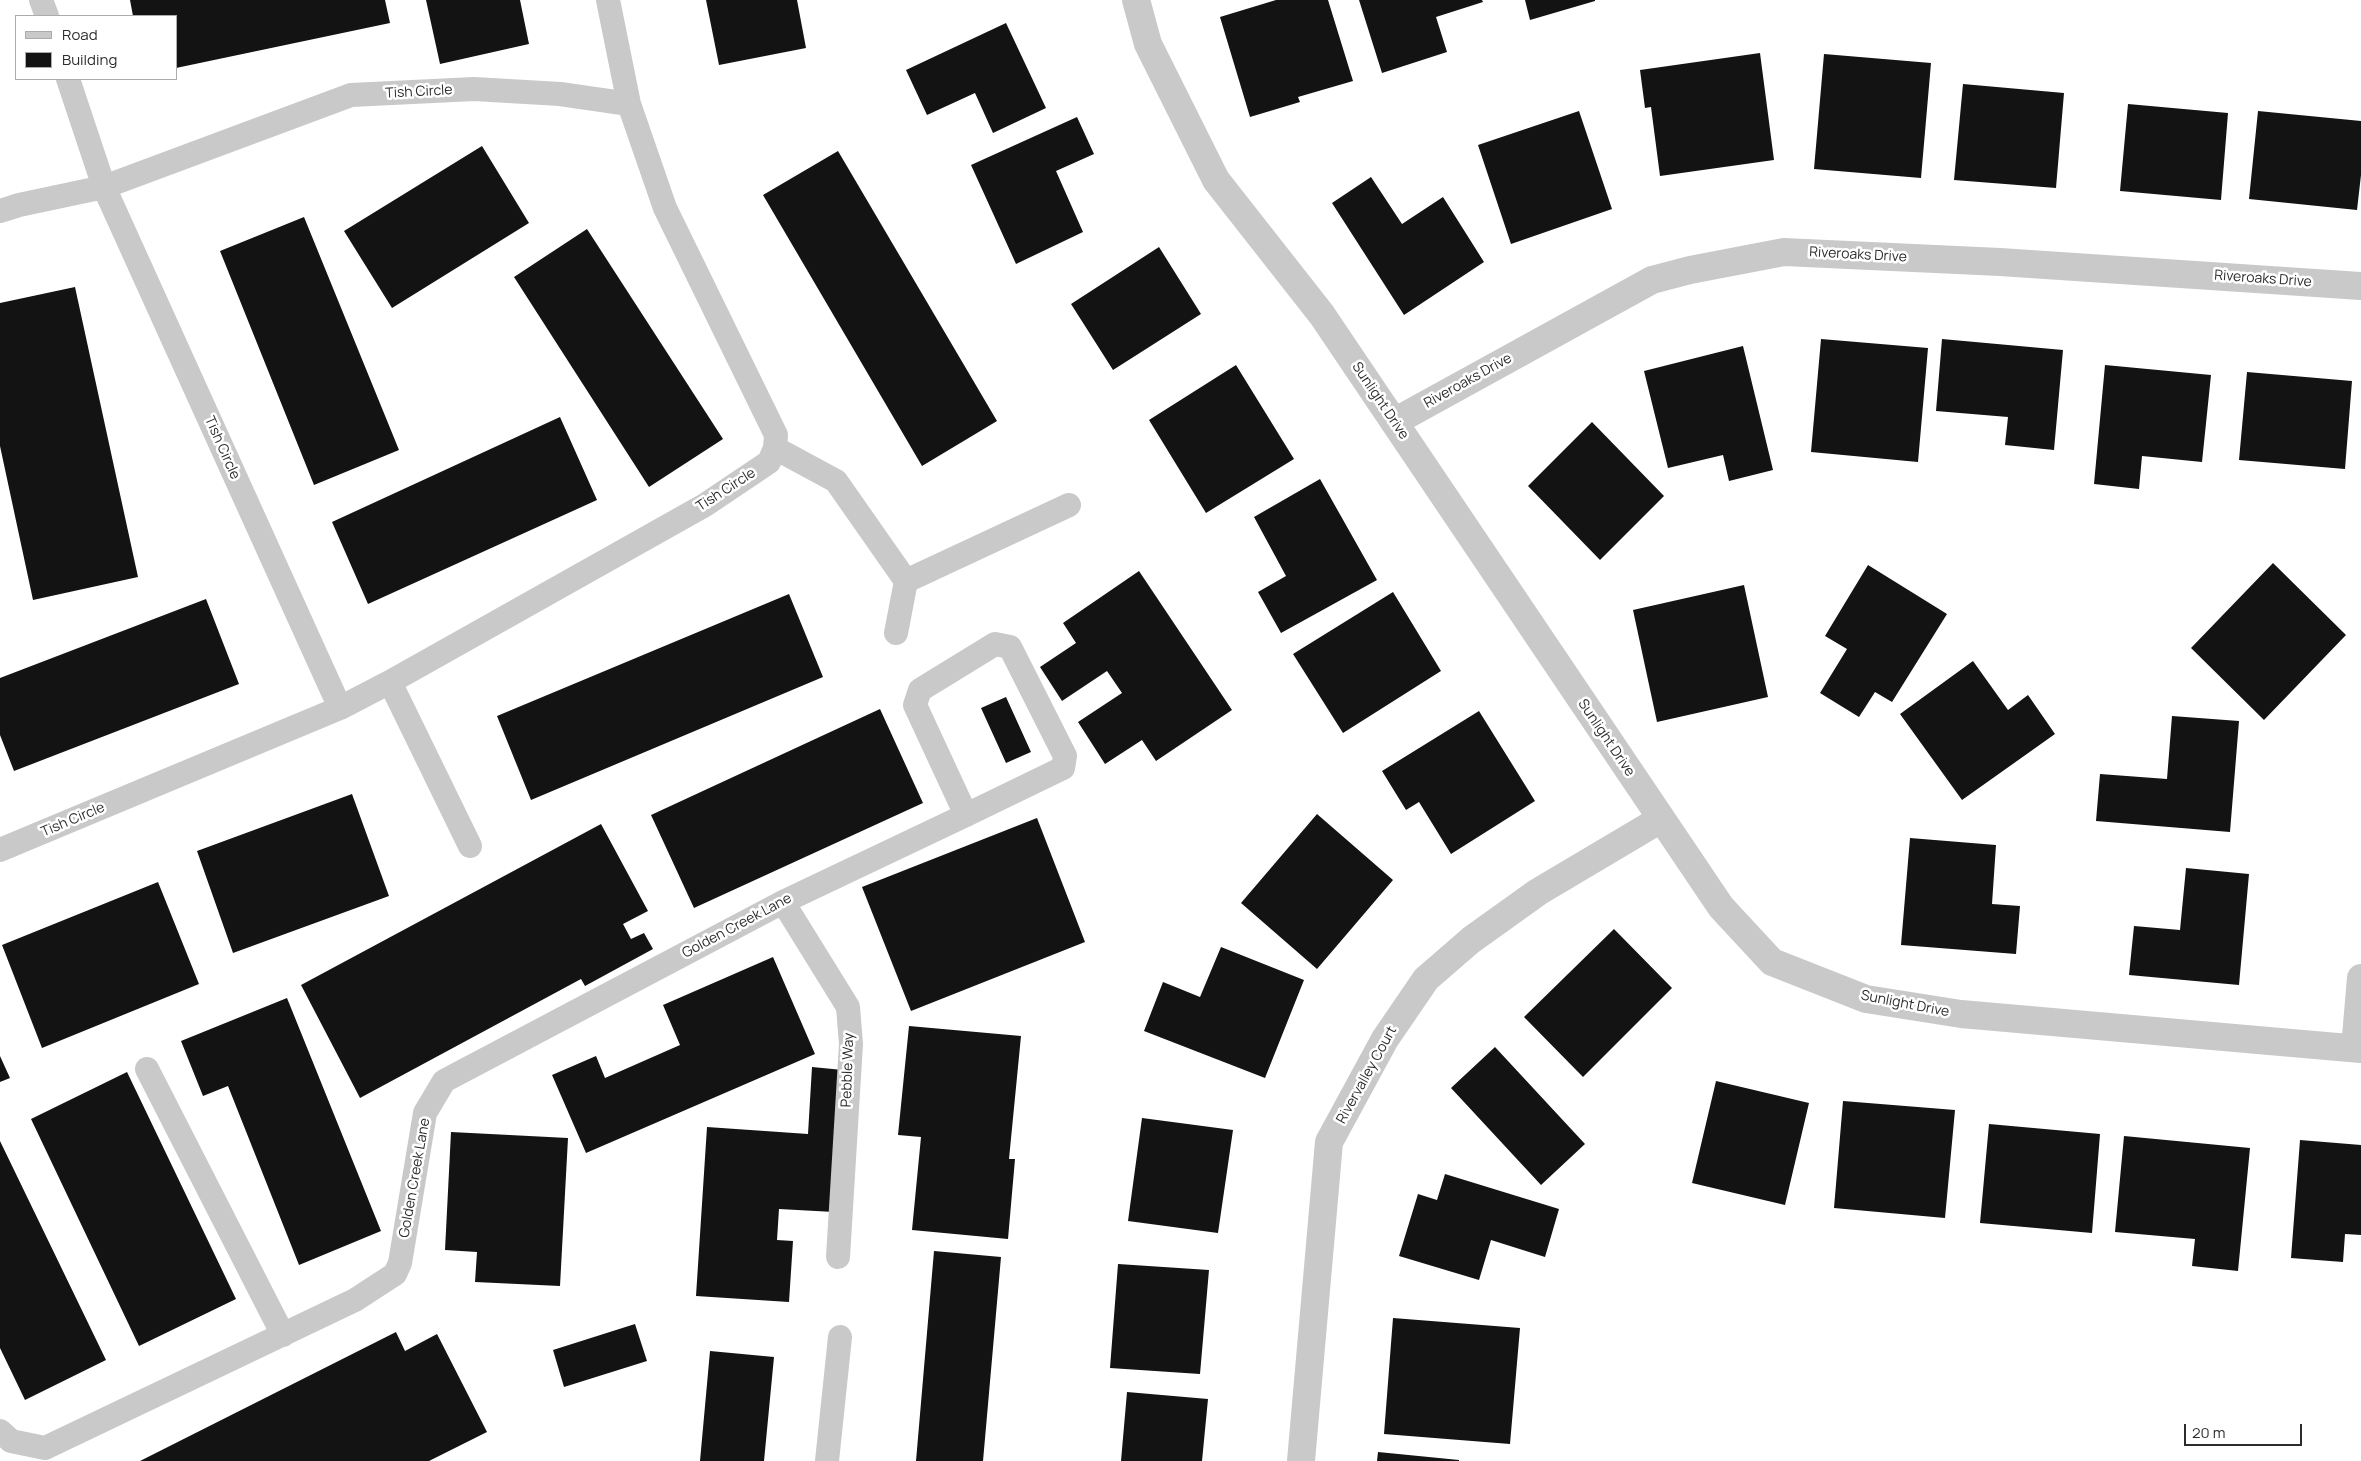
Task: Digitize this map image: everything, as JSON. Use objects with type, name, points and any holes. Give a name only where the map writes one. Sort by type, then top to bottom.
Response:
[{"type":"street","name":"Sunlight Drive","points":[[1136,0],[1148,44],[1216,180],[1322,315],[1721,907],[1772,962],[1866,999],[1961,1014],[2358,1049]]},
{"type":"street","name":"Riveroaks Drive","points":[[1394,422],[1652,280],[1690,270],[1784,252],[2000,262],[2361,286]]},
{"type":"street","name":"Rivervalley Court","points":[[1302,1461],[1329,1142],[1385,1040],[1426,979],[1471,940],[1538,892],[1661,820]]},
{"type":"street","points":[[2358,1049],[2361,978]]},
{"type":"lane","points":[[41,0],[47,15]]},
{"type":"lane","points":[[608,0],[629,104],[665,208],[776,435],[775,448],[836,481],[906,581],[896,633]]},
{"type":"lane","name":"Tish Circle","points":[[68,80],[104,187],[340,708]]},
{"type":"lane","name":"Tish Circle","points":[[0,211],[104,187],[351,95],[474,89],[560,94],[629,104]]},
{"type":"lane","name":"Tish Circle","points":[[0,850],[340,708],[390,682],[705,505],[769,462],[775,448]]},
{"type":"lane","points":[[906,581],[1069,505]]},
{"type":"lane","name":"Golden Creek Lane","points":[[0,1431],[11,1441],[45,1448],[354,1300],[395,1274],[400,1263],[425,1113],[444,1081],[783,902],[966,815],[1063,768],[1065,756],[1010,647],[995,644],[920,690],[915,705],[966,815]]},
{"type":"lane","points":[[390,682],[470,846]]},
{"type":"lane","name":"Pebble Way","points":[[783,902],[848,1007],[851,1044],[838,1257]]},
{"type":"lane","points":[[147,1069],[283,1334]]},
{"type":"lane","points":[[827,1461],[840,1337]]},
{"type":"building","points":[[130,0],[385,0],[390,23],[178,68],[178,15],[133,15]]},
{"type":"building","points":[[426,0],[520,0],[529,44],[440,64]]},
{"type":"building","points":[[706,0],[797,0],[806,48],[719,65]]},
{"type":"building","points":[[1276,0],[1328,0],[1353,81],[1298,97],[1300,102],[1250,117],[1220,17]]},
{"type":"building","points":[[1359,0],[1482,0],[1483,2],[1436,17],[1447,52],[1382,73]]},
{"type":"building","points":[[1525,0],[1595,0],[1595,1],[1530,20]]},
{"type":"building","points":[[1006,23],[1046,108],[993,133],[975,93],[927,115],[906,70]]},
{"type":"building","points":[[1760,53],[1774,160],[1660,176],[1651,107],[1645,108],[1640,70]]},
{"type":"building","points":[[1824,54],[1931,63],[1921,178],[1814,169]]},
{"type":"building","points":[[1963,84],[2064,93],[2056,188],[1954,180]]},
{"type":"building","points":[[2128,104],[2228,113],[2221,200],[2120,191]]},
{"type":"building","points":[[1579,111],[1612,209],[1511,244],[1478,145]]},
{"type":"building","points":[[2258,111],[2361,121],[2361,175],[2357,210],[2249,199]]},
{"type":"building","points":[[1077,117],[1094,154],[1056,171],[1083,232],[1016,264],[971,165]]},
{"type":"building","points":[[482,146],[529,223],[392,308],[344,231]]},
{"type":"building","points":[[838,151],[997,421],[922,466],[763,195]]},
{"type":"building","points":[[1371,177],[1402,224],[1443,197],[1484,262],[1404,315],[1332,203]]},
{"type":"building","points":[[304,217],[399,450],[314,485],[220,251]]},
{"type":"building","points":[[587,229],[723,439],[649,487],[514,277]]},
{"type":"building","points":[[1159,247],[1201,314],[1113,370],[1071,304]]},
{"type":"building","points":[[75,287],[138,577],[33,600],[0,446],[0,303]]},
{"type":"building","points":[[1821,339],[1928,348],[1918,462],[1811,452]]},
{"type":"building","points":[[1942,339],[2063,350],[2054,450],[2005,445],[2008,417],[1936,411]]},
{"type":"building","points":[[1743,346],[1773,470],[1729,481],[1723,455],[1668,468],[1644,371]]},
{"type":"building","points":[[1236,365],[1294,459],[1206,513],[1149,420]]},
{"type":"building","points":[[2105,365],[2211,375],[2202,462],[2142,456],[2139,489],[2094,484]]},
{"type":"building","points":[[2247,372],[2352,381],[2345,469],[2239,460]]},
{"type":"building","points":[[560,417],[597,500],[368,604],[332,522]]},
{"type":"building","points":[[1592,422],[1664,496],[1600,560],[1528,486]]},
{"type":"building","points":[[1320,479],[1377,580],[1281,633],[1258,592],[1286,576],[1254,517]]},
{"type":"building","points":[[2273,563],[2346,635],[2264,720],[2191,648]]},
{"type":"building","points":[[1868,565],[1947,614],[1892,702],[1875,692],[1859,717],[1820,693],[1847,649],[1825,636]]},
{"type":"building","points":[[1139,571],[1232,710],[1156,761],[1142,740],[1105,764],[1078,722],[1122,693],[1107,671],[1062,701],[1040,667],[1076,643],[1063,623]]},
{"type":"building","points":[[1744,585],[1768,697],[1657,722],[1633,610]]},
{"type":"building","points":[[1393,592],[1441,671],[1343,733],[1293,654]]},
{"type":"building","points":[[789,594],[823,677],[531,800],[497,716]]},
{"type":"building","points":[[206,599],[239,684],[14,771],[0,735],[0,678]]},
{"type":"building","points":[[1973,661],[2008,710],[2028,695],[2055,734],[1962,800],[1900,714]]},
{"type":"building","points":[[1006,697],[1031,752],[1006,763],[981,708]]},
{"type":"building","points":[[880,709],[923,803],[694,908],[651,815]]},
{"type":"building","points":[[1479,711],[1535,801],[1451,854],[1419,802],[1406,810],[1382,771]]},
{"type":"building","points":[[2172,716],[2239,721],[2230,832],[2096,821],[2100,774],[2167,779]]},
{"type":"building","points":[[352,794],[389,896],[233,953],[197,851]]},
{"type":"building","points":[[1317,814],[1393,880],[1317,969],[1241,903]]},
{"type":"building","points":[[1037,818],[1085,942],[911,1011],[862,887]]},
{"type":"building","points":[[601,824],[648,911],[623,924],[631,939],[644,933],[653,949],[585,986],[581,979],[360,1098],[301,985]]},
{"type":"building","points":[[1910,838],[1996,845],[1992,904],[2020,906],[2016,954],[1901,945]]},
{"type":"building","points":[[2186,868],[2249,874],[2239,985],[2129,975],[2134,926],[2180,930]]},
{"type":"building","points":[[158,882],[199,984],[42,1048],[2,945]]},
{"type":"building","points":[[1614,929],[1672,988],[1583,1077],[1524,1017]]},
{"type":"building","points":[[1221,947],[1304,980],[1265,1078],[1144,1031],[1163,982],[1200,997]]},
{"type":"building","points":[[773,957],[815,1054],[586,1153],[552,1075],[596,1056],[605,1078],[680,1045],[663,1005]]},
{"type":"building","points":[[287,998],[381,1231],[299,1265],[228,1086],[203,1096],[181,1041]]},
{"type":"building","points":[[909,1026],[1021,1036],[1009,1159],[1015,1159],[1008,1239],[912,1230],[921,1137],[898,1135]]},
{"type":"building","points":[[1495,1047],[1585,1144],[1541,1185],[1451,1088]]},
{"type":"building","points":[[0,1056],[10,1078],[0,1082]]},
{"type":"building","points":[[812,1067],[843,1070],[834,1212],[779,1209],[777,1240],[793,1241],[789,1302],[696,1296],[707,1127],[808,1134]]},
{"type":"building","points":[[127,1072],[236,1299],[139,1346],[31,1119]]},
{"type":"building","points":[[1716,1081],[1809,1103],[1785,1205],[1692,1183]]},
{"type":"building","points":[[1843,1101],[1955,1110],[1945,1218],[1834,1208]]},
{"type":"building","points":[[1142,1118],[1233,1130],[1218,1233],[1128,1221]]},
{"type":"building","points":[[1989,1124],[2100,1134],[2092,1233],[1980,1223]]},
{"type":"building","points":[[451,1132],[568,1138],[560,1286],[475,1282],[477,1252],[445,1250]]},
{"type":"building","points":[[2124,1136],[2250,1148],[2238,1271],[2192,1266],[2195,1239],[2115,1232]]},
{"type":"building","points":[[2300,1140],[2361,1145],[2361,1235],[2345,1234],[2343,1262],[2291,1258]]},
{"type":"building","points":[[0,1141],[106,1360],[25,1400],[0,1348]]},
{"type":"building","points":[[1445,1174],[1559,1209],[1545,1257],[1491,1240],[1479,1280],[1399,1256],[1418,1194],[1437,1200]]},
{"type":"building","points":[[934,1251],[1001,1257],[983,1461],[916,1461]]},
{"type":"building","points":[[1118,1264],[1209,1270],[1200,1374],[1110,1368]]},
{"type":"building","points":[[1393,1318],[1520,1328],[1510,1444],[1384,1434]]},
{"type":"building","points":[[635,1324],[647,1361],[564,1387],[553,1350]]},
{"type":"building","points":[[396,1332],[405,1351],[437,1334],[487,1432],[429,1461],[140,1461]]},
{"type":"building","points":[[710,1351],[774,1357],[764,1461],[700,1461]]},
{"type":"building","points":[[1127,1392],[1208,1399],[1202,1461],[1121,1461]]},
{"type":"building","points":[[1378,1452],[1459,1460],[1459,1461],[1377,1461]]}]
